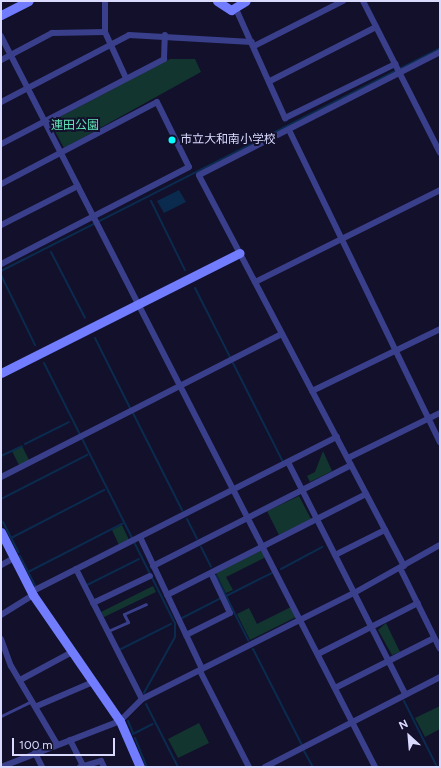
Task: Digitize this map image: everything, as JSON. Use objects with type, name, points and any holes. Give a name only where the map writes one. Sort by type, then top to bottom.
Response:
[{"type":"street","points":[[1,15],[29,1]]},
{"type":"street","points":[[105,1],[105,32],[109,45],[126,78]]},
{"type":"street","points":[[216,1],[225,8],[236,9],[246,1]]},
{"type":"street","points":[[1,102],[129,34],[165,35],[253,44],[343,1]]},
{"type":"street","points":[[363,1],[399,68],[440,153]]},
{"type":"street","points":[[236,9],[270,81],[285,118],[399,68],[440,52]]},
{"type":"street","points":[[270,81],[376,27]]},
{"type":"street","points":[[1,60],[58,32],[105,32]]},
{"type":"street","points":[[1,144],[46,122],[164,59],[165,35]]},
{"type":"street","points":[[1,36],[140,303],[375,767]]},
{"type":"street","points":[[399,68],[289,130],[199,175],[385,530],[440,649]]},
{"type":"street","points":[[1,184],[157,102],[189,167],[97,220],[1,264]]},
{"type":"street","points":[[289,130],[440,442]]},
{"type":"street","points":[[1,225],[78,186]]},
{"type":"street","points":[[255,282],[440,190]]},
{"type":"street","points":[[1,373],[240,253]]},
{"type":"street","points":[[312,391],[440,329]]},
{"type":"street","points":[[1,476],[282,334]]},
{"type":"street","points":[[348,458],[440,413]]},
{"type":"street","points":[[1,615],[32,594],[76,569],[337,438]]},
{"type":"street","points":[[288,462],[405,694]]},
{"type":"street","points":[[153,566],[351,465]]},
{"type":"street","points":[[167,595],[366,494]]},
{"type":"street","points":[[335,555],[385,530]]},
{"type":"street","points":[[1,532],[32,594],[120,721],[140,767]]},
{"type":"street","points":[[136,539],[153,566],[201,670],[249,767]]},
{"type":"street","points":[[1,767],[56,744],[120,721],[142,699],[354,593],[440,545]]},
{"type":"street","points":[[1,565],[14,558]]},
{"type":"street","points":[[76,569],[142,699]]},
{"type":"street","points":[[186,635],[230,613],[211,573]]},
{"type":"street","points":[[94,604],[150,576]]},
{"type":"street","points":[[318,654],[418,603]]},
{"type":"street","points":[[335,688],[434,638]]},
{"type":"street","points":[[1,639],[4,654],[35,704],[56,744]]},
{"type":"street","points":[[20,680],[72,652]]},
{"type":"street","points":[[265,767],[440,677]]},
{"type":"street","points":[[35,704],[93,682]]},
{"type":"street","points":[[70,740],[81,766],[101,761],[104,767]]},
{"type":"street","points":[[35,753],[42,767]]},
{"type":"lane","points":[[108,631],[128,622],[124,614],[146,604]]},
{"type":"lane","points":[[1,716],[35,704]]},
{"type":"green space","name":"連田公園","points":[[170,59],[195,59],[201,72],[64,148],[50,122]]},
{"type":"green space","points":[[22,446],[29,460],[19,465],[12,451]]},
{"type":"green space","points":[[323,451],[332,471],[310,482],[307,476],[315,472]]},
{"type":"green space","points":[[299,496],[311,519],[279,535],[267,511]]},
{"type":"green space","points":[[122,525],[129,540],[119,545],[112,530]]},
{"type":"green space","points":[[262,550],[266,557],[226,577],[233,590],[226,593],[216,573]]},
{"type":"green space","points":[[153,586],[156,592],[104,617],[101,612]]},
{"type":"green space","points":[[291,607],[296,617],[250,640],[237,614],[249,608],[257,624]]},
{"type":"green space","points":[[386,623],[400,652],[392,655],[378,630]]},
{"type":"green space","points":[[440,706],[440,729],[425,737],[415,718]]},
{"type":"green space","points":[[199,723],[209,743],[178,758],[168,739]]},
{"type":"water","points":[[179,190],[186,202],[164,213],[157,201]]},
{"type":"waterway","points":[[1,271],[440,48]]},
{"type":"waterway","points":[[151,201],[185,270]]},
{"type":"waterway","points":[[51,252],[85,318]]},
{"type":"waterway","points":[[1,275],[35,345]]},
{"type":"waterway","points":[[195,288],[230,357]]},
{"type":"waterway","points":[[95,338],[130,408]]},
{"type":"waterway","points":[[44,363],[175,623],[175,637],[144,693]]},
{"type":"waterway","points":[[233,363],[283,462]]},
{"type":"waterway","points":[[133,413],[182,510]]},
{"type":"waterway","points":[[25,444],[69,422]]},
{"type":"waterway","points":[[1,456],[22,446]]},
{"type":"waterway","points":[[1,499],[87,455]]},
{"type":"waterway","points":[[11,538],[104,490]]},
{"type":"waterway","points":[[187,519],[197,539]]},
{"type":"waterway","points":[[3,522],[18,552]]},
{"type":"waterway","points":[[28,572],[122,524]]},
{"type":"waterway","points":[[201,547],[211,567]]},
{"type":"waterway","points":[[281,569],[322,547]]},
{"type":"waterway","points":[[20,556],[35,586]]},
{"type":"waterway","points":[[87,585],[139,559]]},
{"type":"waterway","points":[[226,596],[272,573]]},
{"type":"waterway","points":[[216,576],[248,640]]},
{"type":"waterway","points":[[182,618],[219,599]]},
{"type":"waterway","points":[[121,649],[171,624]]},
{"type":"waterway","points":[[253,649],[302,745]]},
{"type":"waterway","points":[[404,701],[437,767]]},
{"type":"waterway","points":[[146,704],[178,767]]},
{"type":"waterway","points":[[128,721],[133,733]]},
{"type":"waterway","points":[[133,734],[153,724]]},
{"type":"waterway","points":[[135,738],[147,767]]},
{"type":"waterway","points":[[304,751],[313,767]]},
{"type":"place","name":"市立大和南小学校","points":[[172,140]]}]
